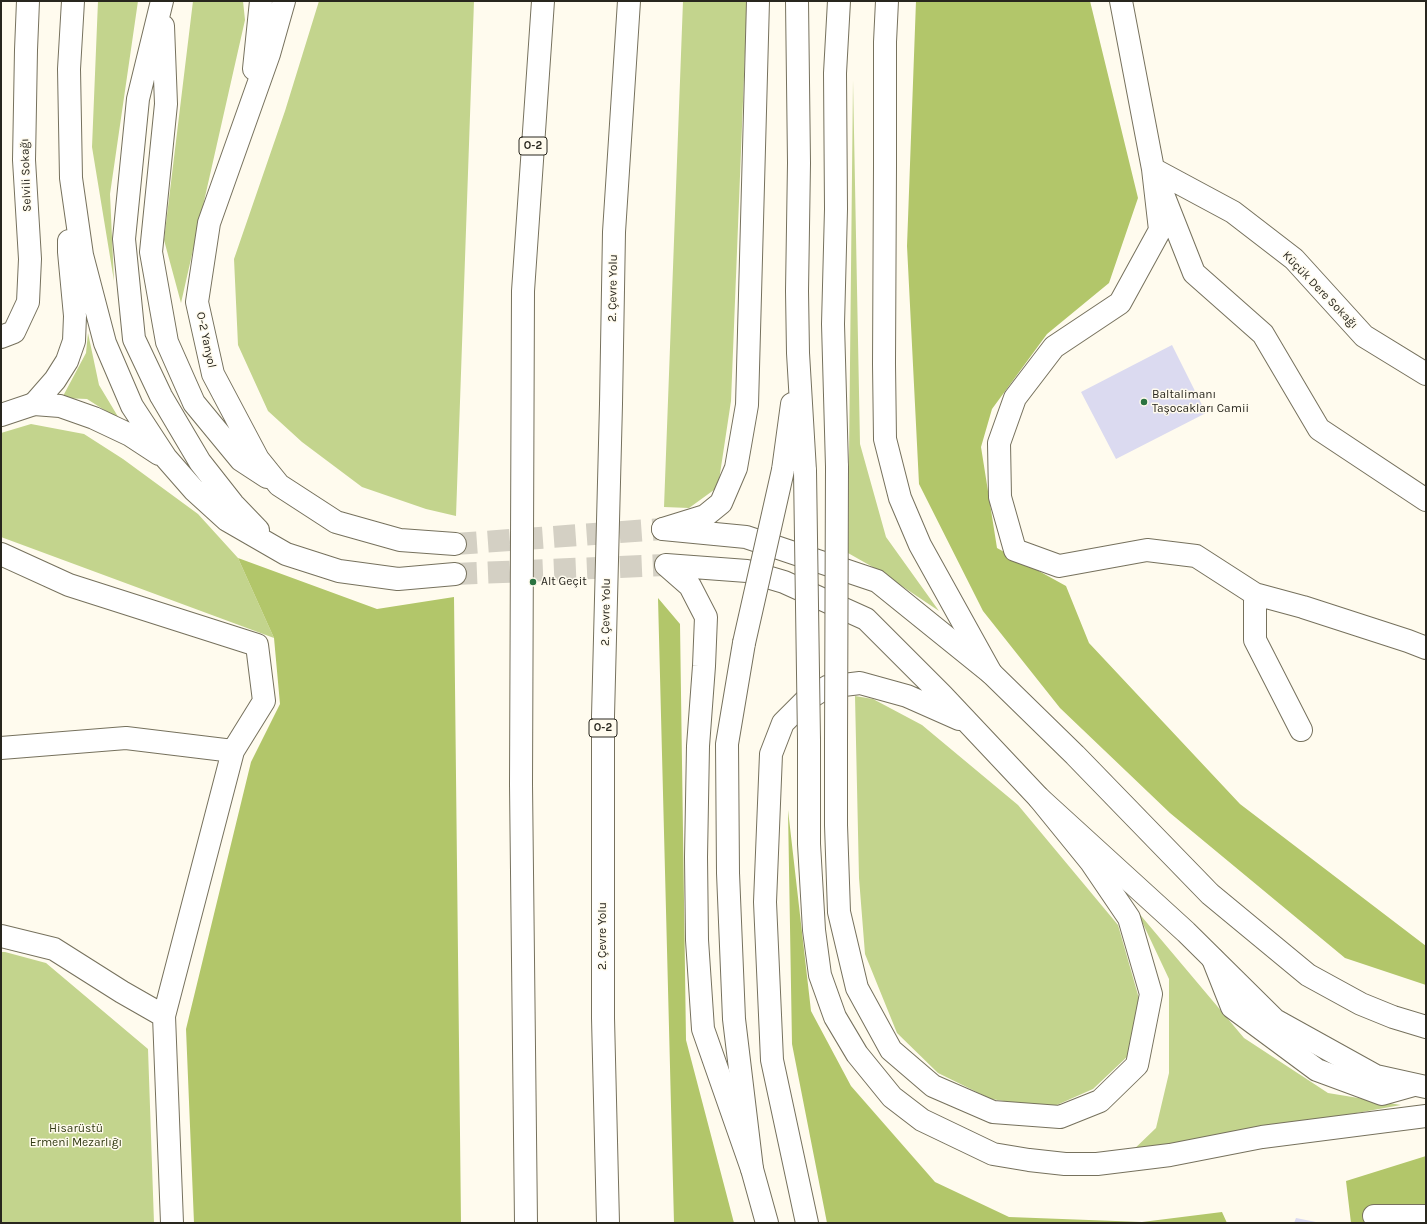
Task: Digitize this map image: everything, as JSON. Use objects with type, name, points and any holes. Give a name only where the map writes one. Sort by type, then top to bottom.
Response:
[{"type":"main road","name":"Selvili Sokağı","points":[[1,337],[14,332],[28,302],[30,259],[24,160],[28,1]]},
{"type":"main road","points":[[34,404],[55,380],[67,361],[74,341],[75,316],[69,252],[71,178],[69,70],[73,1]]},
{"type":"main road","points":[[162,1],[166,104],[151,252],[167,342],[194,403],[241,460],[279,485]]},
{"type":"main road","points":[[162,1],[138,98],[124,239],[134,340],[161,396],[200,462],[233,504],[254,527],[286,554]]},
{"type":"main road","points":[[252,102],[261,1]]},
{"type":"main road","name":"O-2 Yanyol","points":[[284,1],[269,54],[209,223],[197,302],[213,374],[258,458],[279,485],[336,522],[400,540],[454,544]]},
{"type":"main road","points":[[523,291],[530,1]]},
{"type":"main road","name":"O-2","points":[[526,1223],[521,784],[523,291],[543,1]]},
{"type":"main road","name":"2. Çevre Yolu","points":[[608,1223],[603,1018],[603,716],[614,232],[629,1]]},
{"type":"main road","points":[[614,232],[641,1]]},
{"type":"main road","points":[[758,1],[747,405],[736,468],[722,503],[705,516],[663,529],[746,537],[877,581],[991,673],[1075,755],[1210,894],[1308,976],[1361,1004],[1394,1017],[1426,1027]]},
{"type":"main road","points":[[797,1],[799,162],[797,291],[798,353],[805,471],[810,844],[814,930],[820,974],[835,1017],[857,1054],[892,1097],[922,1120],[993,1154],[1065,1164],[1097,1164],[1170,1155],[1262,1137],[1426,1116]]},
{"type":"main road","points":[[767,1223],[752,1169],[703,1029],[697,940],[696,857],[698,746],[706,617],[690,586],[666,565],[747,571],[784,582],[866,619],[968,722],[1039,798],[1091,862],[1129,918],[1151,994],[1137,1065],[1100,1101],[1060,1117],[993,1112],[933,1086],[891,1050],[857,988],[840,912],[836,825],[836,742],[837,467],[834,324],[836,73],[840,1]]},
{"type":"main road","points":[[887,1],[885,42],[884,364],[886,439],[900,498],[920,545],[991,673]]},
{"type":"main road","points":[[1121,1],[1153,169],[1160,230],[1120,303],[1054,347],[1015,398],[999,443],[1000,497],[1015,550],[1059,566],[1147,550],[1196,556],[1255,594],[1303,607],[1426,648]]},
{"type":"main road","points":[[1153,169],[1194,274],[1263,334],[1319,429],[1426,500]]},
{"type":"main road","name":"Küçük Dere Sokağı","points":[[1153,169],[1233,212],[1294,259],[1364,336],[1426,374]]},
{"type":"main road","points":[[71,178],[82,255],[105,343],[132,406],[166,458],[194,490],[227,520],[286,554],[339,571],[398,579],[455,574]]},
{"type":"main road","points":[[752,1169],[734,1019],[728,873],[727,744],[744,644],[783,470],[798,353]]},
{"type":"main road","points":[[1,415],[34,404],[60,406],[94,418],[130,435],[166,458]]},
{"type":"main road","points":[[1,554],[69,585],[257,645],[264,701],[233,751],[164,1016],[172,1223]]},
{"type":"main road","points":[[1255,594],[1255,640],[1301,730]]},
{"type":"main road","points":[[807,1223],[772,1060],[766,902],[771,754],[783,723],[805,701],[827,687],[860,683],[907,696],[968,722]]},
{"type":"main road","points":[[1,748],[126,738],[233,751]]},
{"type":"main road","points":[[1039,798],[1186,932],[1275,1020],[1376,1076],[1420,1086]]},
{"type":"main road","points":[[1,936],[54,948],[122,992],[164,1016]]},
{"type":"main road","points":[[1374,1216],[1426,1216]]},
{"type":"green space","points":[[98,1],[138,1],[110,194],[114,281],[92,147]]},
{"type":"green space","points":[[193,1],[243,1],[245,20],[181,303],[164,240]]},
{"type":"green space","points":[[319,1],[474,1],[456,516],[426,509],[362,487],[302,442],[268,411],[238,345],[234,259],[285,111]]},
{"type":"green space","points":[[683,1],[747,1],[731,401],[718,487],[689,508],[664,507]]},
{"type":"green space","points":[[916,1],[1090,1],[1138,198],[1109,283],[1047,334],[992,409],[981,447],[997,548],[1066,586],[1089,643],[1240,804],[1426,946],[1426,985],[1345,958],[1170,813],[1060,708],[983,611],[919,484],[907,246]]},
{"type":"green space","points":[[853,80],[860,444],[886,537],[939,611],[878,570],[848,553]]},
{"type":"green space","points":[[88,333],[99,385],[120,420],[87,399],[62,398],[86,353]]},
{"type":"green space","points":[[31,424],[84,434],[123,459],[198,514],[238,558],[274,638],[1,537],[1,433]]},
{"type":"green space","points":[[238,558],[377,609],[454,597],[461,1223],[194,1223],[186,1029],[251,762],[280,704],[274,638]]},
{"type":"green space","points":[[658,598],[680,624],[686,1040],[734,1223],[674,1223]]},
{"type":"green space","points":[[855,696],[873,699],[922,725],[1018,805],[1118,925],[1140,1002],[1130,1054],[1093,1089],[1050,1108],[991,1099],[938,1073],[897,1033],[865,954],[859,878]]},
{"type":"green space","points":[[788,810],[811,1011],[851,1086],[935,1182],[1009,1217],[1142,1222],[1222,1212],[1227,1223],[827,1223],[792,1044]]},
{"type":"green space","points":[[1137,911],[1244,1038],[1328,1093],[1401,1105],[1129,1154],[1156,1128],[1169,1073],[1169,979]]},
{"type":"green space","name":"Hisarüstü Ermeni Mezarlığı","points":[[1,952],[46,963],[148,1049],[154,1223],[1,1223]]},
{"type":"green space","points":[[1426,1156],[1426,1223],[1351,1223],[1346,1181]]},
{"type":"building","name":"Baltalimanı Taşocakları Camii","points":[[1172,345],[1206,413],[1116,459],[1081,392]]},
{"type":"building","points":[[1296,1218],[1316,1222],[1316,1223],[1294,1223]]},
{"type":"tunnel","points":[[455,544],[663,529]]},
{"type":"tunnel","points":[[455,574],[666,565]]},
{"type":"place","name":"Baltalimanı Taşocakları Camii","points":[[1144,402]]},
{"type":"place","name":"Alt Geçit","points":[[533,582]]}]
